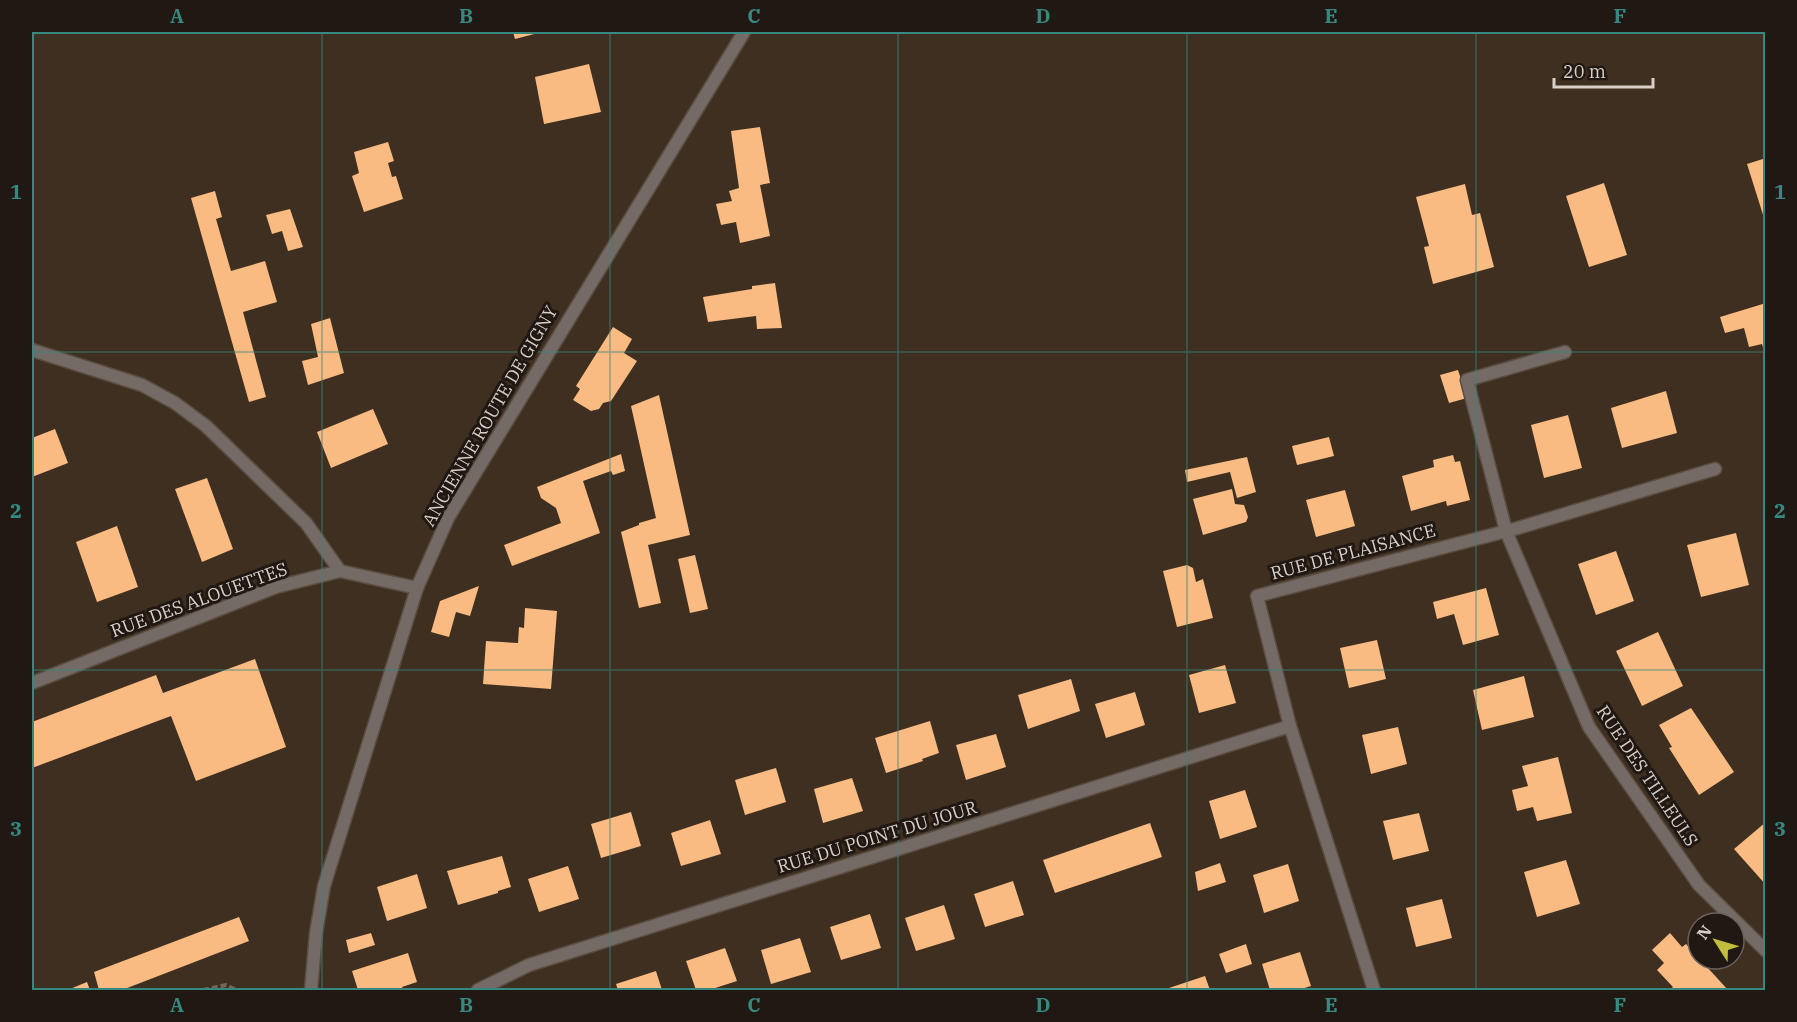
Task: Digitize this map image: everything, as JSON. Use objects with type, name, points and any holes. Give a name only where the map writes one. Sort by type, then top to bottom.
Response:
[{"type":"street","name":"ANCIENNE ROUTE DE GIGNY","points":[[311,990],[315,933],[324,886],[417,588],[453,509],[744,32]]},
{"type":"street","points":[[32,350],[142,385],[175,403],[206,426],[306,523],[340,571]]},
{"type":"street","name":"RUE DES TILLEULS","points":[[1565,352],[1467,380],[1506,531],[1589,727],[1699,885],[1766,951]]},
{"type":"street","name":"RUE DE PLAISANCE","points":[[1374,990],[1290,726],[1257,596],[1506,531],[1715,469]]},
{"type":"street","name":"RUE DES ALOUETTES","points":[[32,683],[276,587],[340,571],[417,588]]},
{"type":"street","name":"RUE DU POINT DU JOUR","points":[[478,990],[529,965],[1290,726]]},
{"type":"path","points":[[203,990],[226,985],[236,990]]},
{"type":"building","points":[[513,32],[542,32],[515,39]]},
{"type":"building","points":[[589,64],[601,112],[544,124],[535,77]]},
{"type":"building","points":[[760,127],[770,183],[760,185],[770,236],[740,243],[736,222],[721,225],[716,204],[732,201],[729,191],[739,188],[731,131]]},
{"type":"building","points":[[388,142],[394,161],[388,163],[392,177],[396,176],[403,199],[364,212],[352,176],[359,173],[354,152]]},
{"type":"building","points":[[1766,158],[1766,221],[1765,221],[1747,164]]},
{"type":"building","points":[[1604,183],[1627,255],[1589,267],[1566,196]]},
{"type":"building","points":[[1465,184],[1472,215],[1480,213],[1494,267],[1433,284],[1424,247],[1429,246],[1416,197]]},
{"type":"building","points":[[215,191],[222,217],[216,219],[231,271],[265,261],[277,302],[243,312],[266,397],[249,402],[191,198]]},
{"type":"building","points":[[290,209],[303,247],[288,251],[282,231],[272,234],[266,215]]},
{"type":"building","points":[[775,283],[782,328],[757,329],[756,316],[708,322],[703,297]]},
{"type":"building","points":[[1766,303],[1765,354],[1762,344],[1749,347],[1744,328],[1725,333],[1720,317]]},
{"type":"building","points":[[330,318],[344,373],[308,385],[302,361],[318,357],[311,324]]},
{"type":"building","points":[[613,327],[632,339],[624,353],[637,361],[611,401],[591,411],[573,400],[580,389],[576,386]]},
{"type":"building","points":[[1458,370],[1467,398],[1449,403],[1440,375]]},
{"type":"building","points":[[1666,391],[1677,433],[1622,448],[1611,408]]},
{"type":"building","points":[[659,395],[690,535],[648,545],[661,603],[639,608],[621,532],[656,518],[631,406]]},
{"type":"building","points":[[373,409],[388,444],[331,468],[317,432]]},
{"type":"building","points":[[1568,415],[1582,468],[1544,478],[1531,425]]},
{"type":"building","points":[[55,429],[68,463],[32,477],[32,438]]},
{"type":"building","points":[[1329,437],[1334,456],[1297,465],[1292,446]]},
{"type":"building","points":[[621,454],[625,471],[613,475],[611,471],[583,481],[600,533],[512,566],[504,545],[561,523],[556,508],[541,498],[537,487]]},
{"type":"building","points":[[1453,455],[1455,462],[1460,461],[1470,500],[1447,506],[1446,501],[1411,511],[1402,476],[1434,467],[1433,460]]},
{"type":"building","points":[[1247,457],[1256,492],[1237,498],[1230,472],[1187,482],[1185,470]]},
{"type":"building","points":[[207,478],[233,549],[202,562],[175,489]]},
{"type":"building","points":[[1232,489],[1235,504],[1244,505],[1248,517],[1246,522],[1203,535],[1193,499]]},
{"type":"building","points":[[1345,490],[1355,526],[1316,537],[1306,500]]},
{"type":"building","points":[[117,526],[138,587],[97,602],[76,542]]},
{"type":"building","points":[[1736,533],[1749,585],[1701,597],[1687,545]]},
{"type":"building","points":[[1616,551],[1634,601],[1596,615],[1578,564]]},
{"type":"building","points":[[695,555],[708,609],[690,613],[678,559]]},
{"type":"building","points":[[1187,565],[1193,568],[1196,582],[1203,579],[1213,618],[1177,627],[1163,571]]},
{"type":"building","points":[[479,586],[470,616],[456,612],[449,637],[431,632],[440,601]]},
{"type":"building","points":[[1486,588],[1499,635],[1463,645],[1454,614],[1437,619],[1433,602]]},
{"type":"building","points":[[525,608],[557,611],[551,689],[483,684],[486,641],[518,643],[519,627],[524,628]]},
{"type":"building","points":[[1658,632],[1683,686],[1642,706],[1616,651]]},
{"type":"building","points":[[1377,640],[1386,679],[1349,688],[1340,648]]},
{"type":"building","points":[[255,659],[286,747],[196,781],[171,716],[32,768],[32,722],[156,675],[163,693]]},
{"type":"building","points":[[1225,665],[1236,703],[1199,713],[1189,675]]},
{"type":"building","points":[[1524,676],[1534,717],[1482,730],[1473,690]]},
{"type":"building","points":[[1071,679],[1080,711],[1028,729],[1018,695]]},
{"type":"building","points":[[1135,692],[1145,725],[1106,738],[1095,704]]},
{"type":"building","points":[[1691,708],[1734,772],[1699,795],[1669,748],[1672,747],[1659,725]]},
{"type":"building","points":[[930,721],[939,753],[922,759],[923,761],[886,773],[875,738]]},
{"type":"building","points":[[1398,727],[1407,764],[1371,774],[1362,735]]},
{"type":"building","points":[[996,734],[1006,767],[966,780],[956,745]]},
{"type":"building","points":[[1558,757],[1572,813],[1537,821],[1533,807],[1517,811],[1512,790],[1528,786],[1522,766]]},
{"type":"building","points":[[776,768],[786,802],[745,815],[735,780]]},
{"type":"building","points":[[852,778],[863,811],[823,823],[814,789]]},
{"type":"building","points":[[1245,790],[1257,827],[1220,839],[1209,801]]},
{"type":"building","points":[[631,812],[641,846],[601,858],[591,824]]},
{"type":"building","points":[[1419,813],[1429,851],[1393,860],[1383,821]]},
{"type":"building","points":[[710,820],[721,854],[681,866],[671,833]]},
{"type":"building","points":[[1766,822],[1766,885],[1734,849]]},
{"type":"building","points":[[1150,823],[1162,857],[1055,893],[1043,860]]},
{"type":"building","points":[[502,856],[511,887],[458,905],[447,871]]},
{"type":"building","points":[[1566,860],[1580,904],[1537,917],[1524,872]]},
{"type":"building","points":[[1220,863],[1226,882],[1198,891],[1195,872]]},
{"type":"building","points":[[1288,864],[1299,901],[1264,913],[1253,875]]},
{"type":"building","points":[[568,866],[579,899],[539,912],[528,879]]},
{"type":"building","points":[[417,874],[427,908],[387,921],[377,887]]},
{"type":"building","points":[[1013,881],[1024,915],[985,927],[974,894]]},
{"type":"building","points":[[1442,899],[1452,938],[1416,947],[1406,908]]},
{"type":"building","points":[[944,905],[955,939],[916,951],[905,918]]},
{"type":"building","points":[[870,914],[881,948],[841,960],[830,927]]},
{"type":"building","points":[[239,917],[249,941],[122,990],[99,990],[94,972]]},
{"type":"building","points":[[371,933],[375,945],[349,953],[346,940]]},
{"type":"building","points":[[1670,933],[1682,947],[1686,944],[1686,971],[1711,971],[1728,990],[1669,990],[1673,987],[1657,970],[1664,963],[1652,950]]},
{"type":"building","points":[[800,938],[811,972],[771,984],[761,950]]},
{"type":"building","points":[[1246,944],[1252,964],[1226,973],[1219,954]]},
{"type":"building","points":[[725,948],[737,981],[709,990],[696,990],[686,961]]},
{"type":"building","points":[[1300,952],[1311,986],[1298,990],[1270,990],[1262,964]]},
{"type":"building","points":[[408,953],[417,982],[402,987],[403,990],[358,990],[352,971]]},
{"type":"building","points":[[656,971],[662,990],[618,990],[616,984]]},
{"type":"building","points":[[1205,976],[1210,990],[1166,989]]},
{"type":"building","points":[[87,982],[90,990],[70,989]]}]
